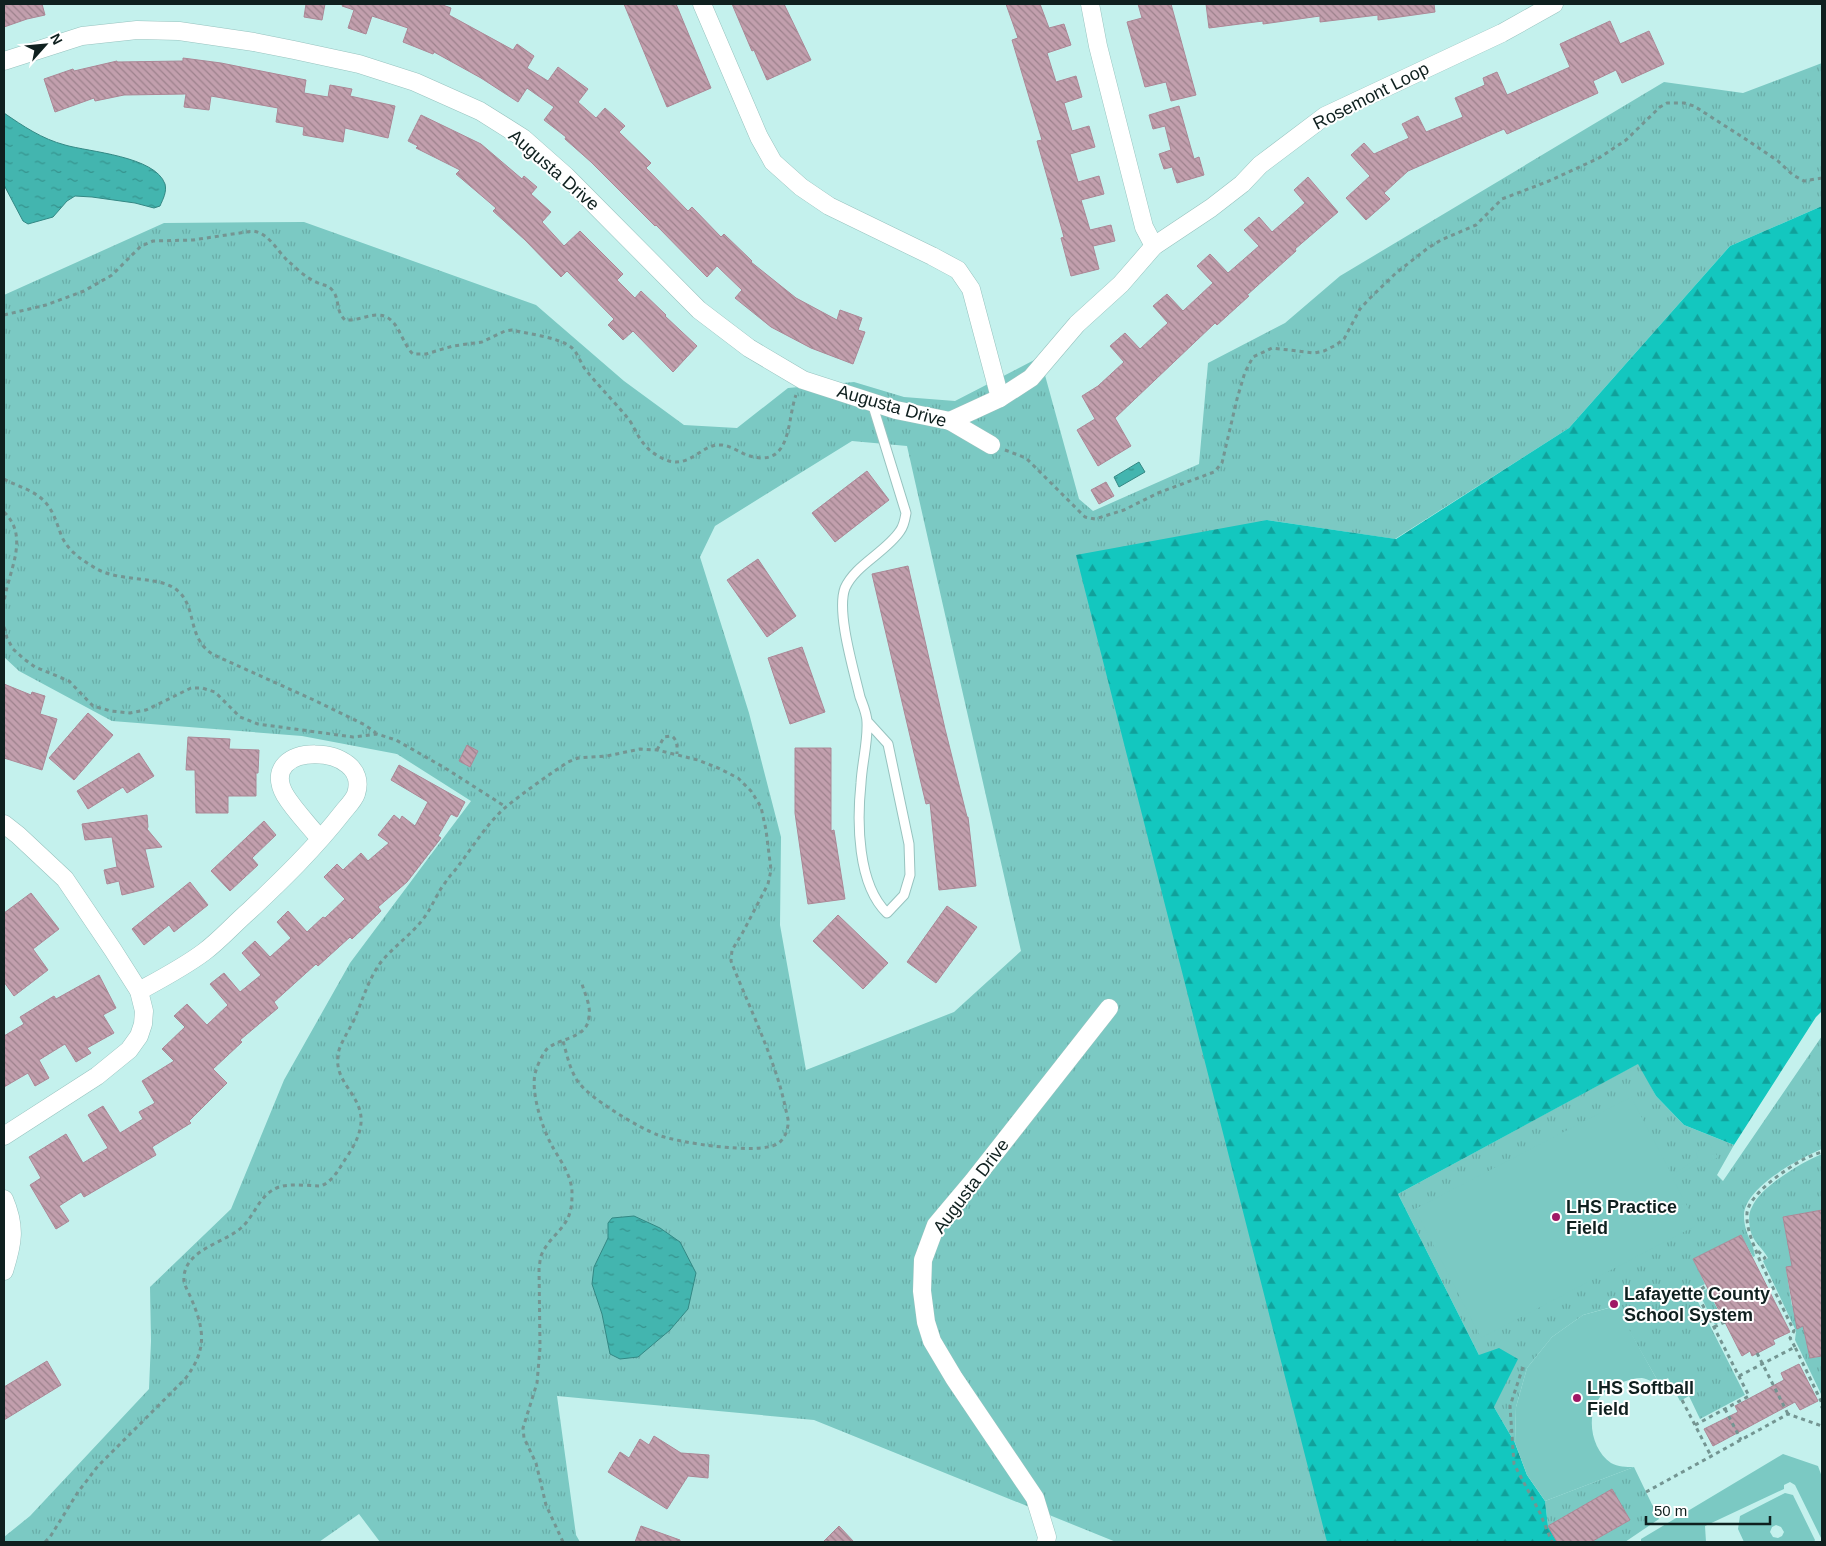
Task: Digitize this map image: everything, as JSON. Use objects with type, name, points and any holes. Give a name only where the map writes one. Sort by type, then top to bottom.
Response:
[{"type":"street","points":[[702,4],[759,137],[773,162],[801,187],[829,206],[958,270],[971,289],[1000,398]]},
{"type":"street","points":[[1090,4],[1098,46],[1144,227],[1154,246]]},
{"type":"street","name":"Rosemont Loop","points":[[950,421],[1000,398],[1030,378],[1077,324],[1121,284],[1154,246],[1211,208],[1242,184],[1260,165],[1325,116],[1502,32],[1554,4]]},
{"type":"street","name":"Augusta Drive","points":[[4,61],[82,36],[137,30],[179,31],[254,42],[360,64],[415,82],[480,111],[523,138],[566,176],[699,310],[749,348],[803,380],[896,410],[950,421],[991,445]]},
{"type":"street","points":[[139,991],[204,952],[291,871],[331,828],[356,795],[358,784],[355,771],[338,758],[306,754],[290,759],[284,765],[280,772],[280,783],[284,794],[320,839]]},
{"type":"street","points":[[4,824],[65,879],[139,991],[144,1011],[143,1024],[139,1036],[129,1050],[97,1076],[4,1136]]},
{"type":"street","name":"Augusta Drive","points":[[1046,1542],[1047,1537],[1035,1498],[954,1378],[932,1341],[926,1322],[922,1291],[923,1260],[936,1225],[973,1181],[1109,1008]]},
{"type":"street","points":[[4,1199],[10,1212],[13,1226],[11,1244],[4,1271]]},
{"type":"lane","points":[[867,721],[888,744],[909,844],[910,874],[904,895],[886,913],[878,905],[869,884],[860,841],[860,784],[867,721],[850,659],[843,614],[845,589],[858,571],[891,542],[902,529],[906,513],[872,403]]},
{"type":"path","points":[[991,445],[1026,458],[1085,517],[1096,519],[1124,510],[1158,493],[1214,472],[1222,463],[1236,399],[1245,372],[1253,357],[1272,348],[1314,353],[1336,346],[1344,339],[1360,309],[1368,300],[1396,273],[1428,248],[1441,240],[1476,225],[1502,199],[1549,181],[1599,158],[1626,140],[1660,107],[1667,103],[1684,102],[1694,106],[1778,161],[1793,176],[1804,181],[1822,178]]},
{"type":"path","points":[[4,315],[46,305],[84,291],[112,275],[141,246],[154,241],[192,240],[253,231],[266,236],[296,268],[316,282],[327,285],[336,296],[340,315],[345,320],[377,315],[390,319],[397,326],[413,354],[426,354],[453,346],[482,342],[505,331],[512,330],[562,342],[572,348],[584,368],[630,422],[644,444],[656,455],[669,461],[680,462],[690,460],[710,447],[720,444],[754,458],[768,458],[777,454],[783,446],[791,412],[803,380]]},
{"type":"path","points":[[4,479],[35,494],[45,502],[53,513],[67,546],[93,567],[112,576],[162,582],[177,590],[186,602],[196,635],[204,649],[316,700],[365,725],[377,734],[396,740],[445,768],[506,807]]},
{"type":"path","points":[[4,512],[9,516],[15,529],[17,544],[15,563],[4,604]]},
{"type":"path","points":[[4,628],[13,649],[24,659],[35,667],[69,681],[93,706],[111,711],[130,713],[146,710],[191,688],[202,688],[215,692],[240,717],[258,724],[352,737],[377,734]]},
{"type":"path","points":[[657,750],[664,737],[672,736],[678,744],[677,754]]},
{"type":"path","points":[[45,1542],[78,1492],[98,1466],[185,1379],[194,1367],[201,1350],[202,1332],[195,1307],[184,1282],[184,1275],[191,1261],[210,1246],[241,1228],[268,1193],[280,1187],[321,1186],[327,1183],[332,1179],[352,1150],[359,1137],[362,1114],[359,1104],[341,1074],[338,1054],[354,1020],[367,984],[382,961],[425,917],[445,882],[506,807],[563,766],[578,758],[607,756],[640,749],[657,750],[698,760],[738,778],[751,791],[761,808],[771,870],[768,884],[732,950],[731,961],[781,1087],[789,1123],[784,1137],[778,1144],[764,1148],[738,1148],[675,1141],[656,1134],[617,1112],[580,1084],[572,1072],[563,1041]]},
{"type":"path","points":[[563,1542],[546,1505],[536,1463],[524,1438],[523,1428],[537,1383],[540,1348],[539,1267],[541,1255],[565,1224],[570,1212],[572,1190],[567,1172],[550,1143],[543,1126],[534,1078],[538,1064],[547,1049],[580,1033],[587,1027],[590,1016],[582,984]]},
{"type":"path","points":[[1822,1152],[1804,1159],[1757,1193],[1749,1205],[1747,1214],[1748,1232],[1758,1251],[1758,1260],[1794,1331],[1790,1338],[1821,1401],[1822,1408]]},
{"type":"path","points":[[1758,1251],[1765,1258],[1758,1260]]},
{"type":"path","points":[[1695,1425],[1749,1396],[1696,1292],[1706,1286]]},
{"type":"path","points":[[1714,1327],[1725,1322]]},
{"type":"path","points":[[1739,1376],[1795,1347]]},
{"type":"path","points":[[1757,1353],[1788,1414],[1822,1426]]},
{"type":"path","points":[[1523,1367],[1510,1406],[1514,1464],[1552,1542]]},
{"type":"path","points":[[1682,1400],[1710,1456]]},
{"type":"path","points":[[1725,1409],[1741,1440]]},
{"type":"path","points":[[1646,1492],[1788,1414]]},
{"type":"green space","points":[[1822,63],[1822,206],[1730,246],[1569,428],[1395,539],[1267,520],[1327,1542],[1116,1542],[814,1420],[557,1396],[576,1535],[580,1542],[380,1542],[359,1514],[319,1542],[4,1542],[4,1537],[30,1516],[149,1389],[151,1341],[150,1287],[231,1209],[284,1080],[350,963],[471,801],[397,754],[302,736],[112,721],[19,671],[4,657],[4,295],[164,223],[304,222],[536,305],[624,381],[684,425],[737,428],[788,388],[854,382],[904,397],[955,401],[1040,357],[1079,499],[1093,511],[1199,464],[1208,363],[1285,323],[1340,276],[1664,82],[1743,93]],"holes":[[[852,441],[907,446],[1021,951],[954,1012],[806,1070],[780,925],[781,837],[749,713],[700,557],[715,526]]]},
{"type":"green space","points":[[1822,206],[1822,1011],[1816,1017],[1734,1145],[1684,1125],[1656,1096],[1638,1064],[1398,1194],[1479,1355],[1499,1348],[1518,1359],[1494,1407],[1515,1443],[1527,1475],[1545,1501],[1548,1526],[1557,1542],[1327,1542],[1076,555],[1267,520],[1396,539],[1569,428],[1730,246]]},
{"type":"green space","points":[[1822,1036],[1822,1149],[1788,1166],[1775,1175],[1763,1184],[1747,1204],[1744,1222],[1755,1256],[1753,1257],[1741,1235],[1693,1259],[1705,1284],[1692,1290],[1745,1395],[1700,1419],[1689,1396],[1680,1401],[1668,1378],[1659,1383],[1615,1306],[1583,1315],[1552,1337],[1527,1368],[1516,1407],[1515,1443],[1494,1407],[1479,1355],[1398,1194],[1639,1063],[1656,1096],[1684,1125],[1734,1145],[1717,1175],[1723,1181]]},
{"type":"green space","name":"LHS Practice Field","points":[[1631,1097],[1672,1175],[1698,1158],[1696,1153],[1709,1143],[1718,1157],[1704,1166],[1700,1161],[1673,1179],[1697,1225],[1481,1338],[1415,1209]]},
{"type":"green space","points":[[1822,1154],[1822,1210],[1783,1217],[1792,1266],[1786,1268],[1792,1306],[1799,1305],[1810,1358],[1822,1356],[1822,1396],[1795,1340],[1796,1331],[1763,1261],[1768,1258],[1751,1234],[1749,1218],[1756,1199],[1764,1191],[1782,1176]]},
{"type":"green space","points":[[1707,1289],[1723,1320],[1715,1325],[1699,1293]]},
{"type":"green space","points":[[1616,1306],[1660,1385],[1647,1379],[1639,1378],[1610,1388],[1599,1398],[1594,1407],[1592,1428],[1598,1448],[1611,1463],[1625,1467],[1634,1467],[1545,1501],[1527,1475],[1515,1443],[1516,1407],[1527,1368],[1552,1337],[1583,1315]]},
{"type":"green space","points":[[1783,1454],[1818,1466],[1822,1477],[1822,1540],[1795,1485],[1790,1482],[1784,1485],[1784,1489],[1705,1526],[1706,1542],[1641,1542],[1641,1539]]},
{"type":"green space","points":[[1634,1467],[1659,1519],[1625,1542],[1591,1542],[1630,1520],[1612,1489],[1548,1526],[1545,1501]]},
{"type":"green space","points":[[1785,1493],[1793,1495],[1815,1540],[1814,1542],[1744,1542],[1738,1529],[1740,1516]],"holes":[[[1776,1525],[1781,1527],[1784,1532],[1782,1536],[1778,1538],[1773,1537],[1770,1532],[1772,1527]]]},
{"type":"water","points":[[4,113],[33,132],[48,139],[76,148],[135,161],[149,167],[159,175],[165,184],[165,193],[160,206],[154,208],[135,203],[75,196],[67,201],[53,217],[28,224],[23,221],[4,185]]},
{"type":"water","points":[[1139,462],[1145,472],[1119,487],[1114,477]]},
{"type":"water","points":[[634,1216],[660,1228],[680,1242],[696,1273],[688,1309],[670,1330],[638,1357],[620,1359],[610,1354],[602,1314],[592,1284],[594,1267],[608,1238],[608,1223],[612,1218]]},
{"type":"building","points":[[4,4],[42,4],[45,15],[4,27]]},
{"type":"building","points":[[306,4],[325,4],[322,20],[304,17]]},
{"type":"building","points":[[343,4],[440,4],[451,8],[449,15],[513,50],[517,44],[534,56],[527,68],[548,81],[558,67],[588,89],[578,102],[596,118],[605,108],[625,126],[619,132],[651,163],[646,168],[688,211],[692,207],[721,237],[724,234],[751,262],[796,298],[837,320],[840,310],[862,318],[858,330],[865,332],[853,364],[811,348],[771,327],[735,298],[742,290],[717,266],[707,277],[656,225],[565,139],[566,137],[544,120],[554,107],[527,88],[518,102],[481,78],[434,52],[433,54],[403,42],[408,28],[372,16],[366,34],[348,28],[354,10],[342,6]]},
{"type":"building","points":[[624,4],[676,4],[711,88],[667,107]]},
{"type":"building","points":[[732,4],[784,4],[811,60],[767,80]]},
{"type":"building","points":[[1006,4],[1040,4],[1049,28],[1064,24],[1071,45],[1047,53],[1056,82],[1076,76],[1082,97],[1064,103],[1072,131],[1089,126],[1095,147],[1070,154],[1078,182],[1099,176],[1104,194],[1081,200],[1090,230],[1111,225],[1115,241],[1093,246],[1099,269],[1071,276],[1061,238],[1064,237],[1037,141],[1042,140],[1012,40],[1018,38]]},
{"type":"building","points":[[1138,4],[1171,4],[1196,95],[1171,101],[1166,82],[1145,87],[1127,22],[1142,18]]},
{"type":"building","points":[[1206,4],[1434,4],[1435,12],[1378,20],[1378,15],[1320,22],[1320,16],[1263,24],[1263,21],[1209,28]]},
{"type":"building","points":[[1610,21],[1620,44],[1649,31],[1664,64],[1622,83],[1616,70],[1593,81],[1598,93],[1507,134],[1504,129],[1408,171],[1384,193],[1390,199],[1366,220],[1346,198],[1370,176],[1351,155],[1364,143],[1374,154],[1409,138],[1402,124],[1418,116],[1426,132],[1463,117],[1455,98],[1485,85],[1483,78],[1497,72],[1507,95],[1570,67],[1560,44]]},
{"type":"building","points":[[183,58],[221,63],[306,80],[304,93],[328,97],[330,85],[352,89],[350,96],[395,106],[388,138],[345,128],[343,142],[303,135],[304,127],[276,122],[278,108],[211,96],[209,110],[184,107],[186,94],[124,95],[95,101],[94,98],[55,112],[44,79],[73,69],[74,71],[117,61],[183,61]]},
{"type":"building","points":[[1179,106],[1194,159],[1199,157],[1204,175],[1177,183],[1172,167],[1164,169],[1159,154],[1171,150],[1165,126],[1153,129],[1149,115]]},
{"type":"building","points":[[421,115],[481,144],[522,179],[524,176],[537,187],[531,194],[551,212],[542,222],[564,246],[580,231],[623,274],[617,280],[635,298],[641,291],[697,346],[673,372],[633,331],[623,340],[608,325],[614,319],[567,271],[561,277],[493,211],[496,208],[456,174],[460,170],[416,148],[418,146],[408,141]]},
{"type":"building","points":[[1308,177],[1338,212],[1295,249],[1296,251],[1247,295],[1249,296],[1217,325],[1215,323],[1115,418],[1131,446],[1098,466],[1077,430],[1095,419],[1082,396],[1098,386],[1124,362],[1110,346],[1125,333],[1140,349],[1168,323],[1153,306],[1167,294],[1183,311],[1213,283],[1197,266],[1210,254],[1228,273],[1259,246],[1244,230],[1259,217],[1272,232],[1305,203],[1294,190]]},
{"type":"building","points":[[867,471],[889,500],[835,542],[812,513]]},
{"type":"building","points":[[1106,482],[1114,496],[1099,504],[1091,490]]},
{"type":"building","points":[[758,559],[796,616],[767,637],[727,580]]},
{"type":"building","points":[[908,566],[945,729],[968,817],[976,886],[939,890],[930,803],[926,804],[872,574]]},
{"type":"building","points":[[802,647],[825,712],[790,724],[768,658]]},
{"type":"building","points":[[4,684],[31,695],[32,692],[45,696],[40,714],[57,719],[42,770],[4,758]]},
{"type":"building","points":[[88,713],[113,735],[74,780],[49,758]]},
{"type":"building","points":[[188,737],[230,739],[229,749],[259,750],[256,796],[228,796],[228,813],[196,813],[195,770],[186,770]]},
{"type":"building","points":[[467,745],[478,751],[470,767],[459,761]]},
{"type":"building","points":[[795,748],[831,748],[831,831],[834,830],[845,899],[808,904],[795,813]]},
{"type":"building","points":[[139,753],[154,776],[127,793],[123,787],[88,809],[77,791]]},
{"type":"building","points":[[399,765],[465,802],[457,817],[451,814],[438,836],[441,838],[407,882],[378,907],[381,911],[352,939],[350,937],[318,966],[316,964],[274,1002],[278,1008],[240,1040],[242,1042],[213,1069],[227,1083],[189,1121],[191,1123],[152,1147],[156,1155],[84,1197],[81,1192],[59,1206],[69,1221],[56,1229],[30,1185],[41,1178],[29,1157],[66,1134],[83,1163],[108,1148],[88,1115],[103,1106],[120,1133],[143,1119],[139,1112],[155,1103],[142,1081],[174,1061],[162,1049],[185,1027],[174,1016],[187,1004],[207,1025],[228,1005],[210,984],[224,973],[240,992],[261,975],[242,953],[255,941],[270,957],[291,938],[277,922],[288,911],[307,932],[345,899],[324,877],[337,864],[343,870],[361,853],[368,861],[389,843],[378,835],[394,815],[400,820],[402,816],[415,826],[428,802],[391,780]]},
{"type":"building","points":[[147,815],[147,829],[162,847],[145,849],[154,887],[122,895],[119,881],[107,884],[104,870],[117,867],[112,837],[85,840],[82,824]]},
{"type":"building","points":[[264,821],[276,835],[252,858],[258,865],[230,891],[211,871]]},
{"type":"building","points":[[190,882],[208,905],[174,932],[169,925],[144,945],[132,929]]},
{"type":"building","points":[[31,893],[59,929],[33,949],[48,970],[14,996],[4,982],[4,913]]},
{"type":"building","points":[[947,906],[977,927],[936,983],[907,962]]},
{"type":"building","points":[[838,915],[888,963],[863,989],[813,941]]},
{"type":"building","points":[[99,975],[116,1008],[103,1015],[114,1033],[87,1048],[91,1053],[76,1062],[65,1044],[39,1060],[49,1078],[35,1086],[28,1073],[4,1087],[4,1036],[24,1024],[20,1017],[54,996],[56,999]]},
{"type":"building","points":[[1822,1210],[1822,1356],[1810,1358],[1803,1326],[1797,1329],[1786,1267],[1792,1266],[1783,1217]]},
{"type":"building","points":[[1741,1235],[1790,1332],[1773,1340],[1775,1344],[1752,1356],[1750,1351],[1742,1356],[1693,1259]]},
{"type":"building","points":[[47,1361],[61,1385],[4,1420],[4,1387]]},
{"type":"building","points":[[1799,1364],[1818,1401],[1800,1410],[1795,1402],[1713,1446],[1704,1429],[1738,1412],[1735,1406],[1784,1380],[1781,1373]]},
{"type":"building","points":[[654,1436],[681,1453],[709,1455],[708,1478],[688,1476],[667,1509],[608,1472],[620,1452],[629,1458],[640,1439],[649,1445]]},
{"type":"building","points":[[1612,1489],[1630,1520],[1591,1542],[1557,1542],[1548,1526]]},
{"type":"building","points":[[641,1526],[680,1540],[680,1542],[635,1542]]},
{"type":"building","points":[[839,1526],[854,1542],[823,1542]]},
{"type":"place","name":"LHS Practice Field","points":[[1556,1217]]},
{"type":"place","name":"Lafayette County School System","points":[[1614,1304]]},
{"type":"place","name":"LHS Softball Field","points":[[1577,1398]]}]
